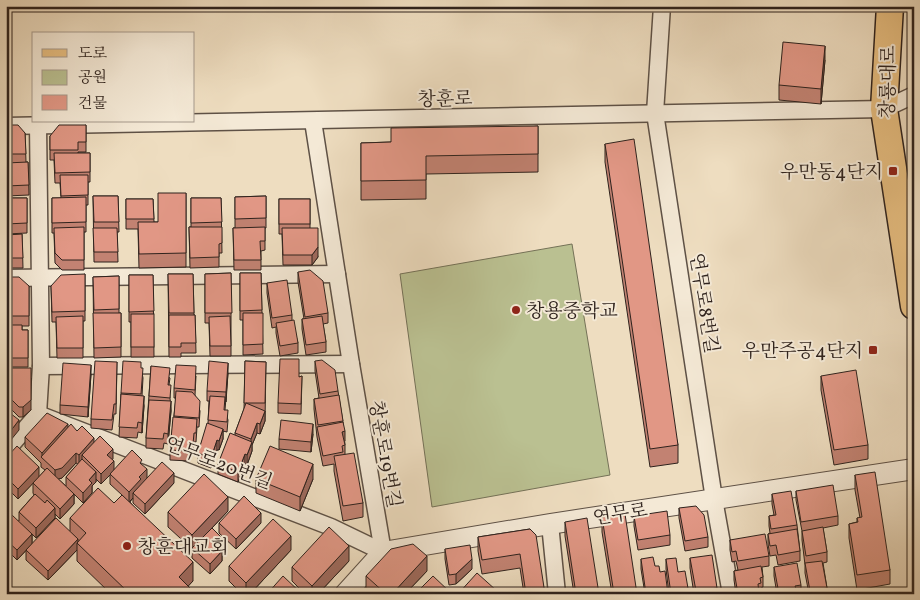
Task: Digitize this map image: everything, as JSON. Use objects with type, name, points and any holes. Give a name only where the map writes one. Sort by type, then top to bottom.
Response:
[{"type":"main road","name":"창룡대로","points":[[890,6],[884,109],[914,306]]},
{"type":"street","name":"연무로8번길","points":[[662,6],[655,113],[730,594]]},
{"type":"street","points":[[884,109],[914,95]]},
{"type":"street","name":"창훈로","points":[[6,126],[884,109]]},
{"type":"street","name":"창훈로19번길","points":[[313,121],[350,364],[383,552]]},
{"type":"street","points":[[6,451],[38,414],[41,366],[41,278],[38,126]]},
{"type":"street","points":[[6,278],[337,274]]},
{"type":"street","points":[[41,366],[350,364]]},
{"type":"street","name":"연무로20번길","points":[[38,414],[331,527],[383,552]]},
{"type":"street","name":"연무로","points":[[383,552],[550,524],[914,469]]},
{"type":"street","points":[[550,524],[557,594]]},
{"type":"street","points":[[345,594],[383,552]]},
{"type":"green space","points":[[572,244],[610,475],[432,507],[400,274]]},
{"type":"building","points":[[783,42],[825,46],[821,89],[779,85]]},
{"type":"building","points":[[6,125],[18,125],[25,133],[26,154],[6,154]]},
{"type":"building","points":[[59,125],[86,125],[86,142],[78,142],[78,150],[50,150],[50,136]]},
{"type":"building","points":[[538,126],[538,154],[426,156],[426,180],[361,181],[361,143],[391,142],[391,128]]},
{"type":"building","points":[[634,139],[678,445],[650,449],[605,144]]},
{"type":"building","points":[[54,153],[90,153],[90,172],[55,173]]},
{"type":"building","points":[[28,162],[29,185],[6,186],[6,163]]},
{"type":"building","points":[[60,175],[88,175],[88,195],[61,196]]},
{"type":"building","points":[[158,193],[186,193],[186,253],[139,254],[138,222],[158,222]]},
{"type":"building","points":[[93,196],[118,196],[119,222],[94,222]]},
{"type":"building","points":[[266,196],[266,218],[235,219],[235,197]]},
{"type":"building","points":[[86,197],[86,222],[52,223],[52,198]]},
{"type":"building","points":[[6,198],[27,198],[27,223],[6,224]]},
{"type":"building","points":[[191,198],[221,198],[222,222],[191,223]]},
{"type":"building","points":[[126,199],[153,199],[154,219],[126,219]]},
{"type":"building","points":[[279,199],[310,199],[310,224],[279,224]]},
{"type":"building","points":[[84,227],[84,260],[62,260],[55,253],[54,228]]},
{"type":"building","points":[[189,227],[222,227],[222,243],[219,244],[219,257],[190,258]]},
{"type":"building","points":[[265,227],[265,241],[260,241],[261,260],[234,260],[233,228]]},
{"type":"building","points":[[93,228],[117,228],[118,252],[94,252]]},
{"type":"building","points":[[282,228],[318,228],[318,247],[312,255],[283,255]]},
{"type":"building","points":[[22,234],[23,258],[6,258],[6,235]]},
{"type":"building","points":[[310,270],[323,281],[328,313],[305,317],[298,272]]},
{"type":"building","points":[[231,273],[232,313],[205,313],[205,274]]},
{"type":"building","points":[[240,273],[261,273],[262,310],[240,311]]},
{"type":"building","points":[[85,274],[85,311],[52,312],[51,286],[61,275]]},
{"type":"building","points":[[168,274],[193,274],[194,313],[169,313]]},
{"type":"building","points":[[129,275],[153,275],[154,311],[129,312]]},
{"type":"building","points":[[119,276],[119,309],[94,310],[93,277]]},
{"type":"building","points":[[6,277],[19,277],[29,286],[29,316],[6,316]]},
{"type":"building","points":[[287,280],[292,315],[272,318],[267,283]]},
{"type":"building","points":[[93,313],[121,313],[121,347],[94,348]]},
{"type":"building","points":[[243,313],[263,313],[263,344],[243,345]]},
{"type":"building","points":[[131,314],[154,314],[154,347],[131,347]]},
{"type":"building","points":[[169,315],[195,315],[196,343],[181,343],[181,347],[169,347]]},
{"type":"building","points":[[83,316],[83,348],[57,348],[56,317]]},
{"type":"building","points":[[230,316],[231,346],[210,346],[209,317]]},
{"type":"building","points":[[322,316],[326,342],[306,345],[302,319]]},
{"type":"building","points":[[294,320],[298,343],[280,346],[276,323]]},
{"type":"building","points":[[6,325],[22,325],[22,330],[28,330],[28,358],[6,358]]},
{"type":"building","points":[[280,359],[299,359],[299,377],[302,376],[301,404],[278,403]]},
{"type":"building","points":[[322,360],[335,370],[338,391],[320,394],[315,361]]},
{"type":"building","points":[[95,361],[117,362],[116,404],[114,404],[112,420],[91,419]]},
{"type":"building","points":[[123,361],[141,362],[141,368],[143,368],[141,394],[121,393]]},
{"type":"building","points":[[209,361],[228,363],[226,392],[207,391]]},
{"type":"building","points":[[245,361],[266,362],[265,403],[244,403]]},
{"type":"building","points":[[63,363],[91,365],[88,407],[60,405]]},
{"type":"building","points":[[176,365],[196,366],[195,390],[174,388]]},
{"type":"building","points":[[151,366],[170,368],[168,385],[171,385],[170,398],[149,396]]},
{"type":"building","points":[[9,368],[31,368],[31,400],[23,407],[19,407],[9,397]]},
{"type":"building","points":[[856,370],[868,445],[834,450],[821,376]]},
{"type":"building","points":[[176,391],[192,392],[200,401],[199,418],[174,416]]},
{"type":"building","points":[[121,394],[144,396],[142,423],[138,422],[137,428],[119,427]]},
{"type":"building","points":[[339,395],[343,421],[318,425],[314,399]]},
{"type":"building","points":[[210,396],[225,397],[224,410],[228,410],[227,422],[208,420]]},
{"type":"building","points":[[149,400],[171,401],[168,434],[164,433],[163,439],[146,438]]},
{"type":"building","points":[[246,403],[265,411],[260,424],[257,423],[251,439],[235,433]]},
{"type":"building","points":[[6,410],[19,420],[6,437]]},
{"type":"building","points":[[47,413],[68,424],[42,453],[25,437]]},
{"type":"building","points":[[173,417],[197,419],[196,433],[194,433],[193,444],[190,443],[189,451],[170,450]]},
{"type":"building","points":[[281,420],[313,424],[311,442],[279,439]]},
{"type":"building","points":[[343,422],[345,431],[342,432],[345,445],[342,446],[343,452],[323,456],[317,427]]},
{"type":"building","points":[[207,423],[223,429],[211,458],[198,453]]},
{"type":"building","points":[[71,424],[77,431],[82,426],[94,438],[79,455],[76,453],[62,468],[55,470],[41,457]]},
{"type":"building","points":[[230,433],[252,442],[238,472],[218,464]]},
{"type":"building","points":[[100,436],[113,449],[107,455],[114,461],[101,474],[82,455]]},
{"type":"building","points":[[17,446],[39,467],[18,489],[6,477],[6,458]]},
{"type":"building","points":[[270,446],[313,464],[300,497],[256,479]]},
{"type":"building","points":[[132,450],[142,460],[140,463],[147,469],[129,492],[110,474]]},
{"type":"building","points":[[354,453],[363,503],[343,506],[334,456]]},
{"type":"building","points":[[82,459],[96,472],[89,480],[92,483],[83,493],[66,477]]},
{"type":"building","points":[[162,462],[174,473],[145,504],[133,493]]},
{"type":"building","points":[[47,468],[74,494],[60,509],[33,483]]},
{"type":"building","points":[[875,472],[890,570],[857,575],[849,524],[858,522],[857,518],[862,517],[855,475]]},
{"type":"building","points":[[204,474],[228,497],[192,535],[168,512]]},
{"type":"building","points":[[833,485],[838,516],[801,522],[796,491]]},
{"type":"building","name":"창훈대교회","points":[[98,488],[114,503],[122,495],[193,562],[179,577],[193,591],[190,594],[167,594],[165,592],[164,594],[130,594],[77,543],[86,533],[70,518]]},
{"type":"building","points":[[791,491],[797,525],[771,529],[769,516],[776,515],[772,494]]},
{"type":"building","points":[[35,494],[45,503],[47,500],[55,508],[36,528],[19,512]]},
{"type":"building","points":[[244,496],[261,513],[236,539],[219,523]]},
{"type":"building","points":[[696,506],[704,515],[708,537],[685,541],[679,508]]},
{"type":"building","points":[[667,511],[670,535],[638,540],[634,516]]},
{"type":"building","points":[[625,514],[637,594],[614,594],[602,517]]},
{"type":"building","points":[[12,515],[32,534],[17,550],[6,540],[6,520]]},
{"type":"building","points":[[56,518],[78,539],[48,571],[26,550]]},
{"type":"building","points":[[587,518],[599,594],[576,594],[565,522]]},
{"type":"building","points":[[273,519],[291,536],[246,583],[229,566]]},
{"type":"building","points":[[329,527],[349,546],[312,586],[292,567]]},
{"type":"building","points":[[823,527],[827,552],[806,556],[802,531]]},
{"type":"building","points":[[212,528],[223,539],[217,545],[222,551],[210,564],[192,548]]},
{"type":"building","points":[[530,529],[536,535],[545,594],[526,594],[520,554],[482,560],[478,537]]},
{"type":"building","points":[[797,529],[800,551],[778,555],[776,545],[770,546],[768,534]]},
{"type":"building","points":[[765,534],[769,556],[738,561],[736,551],[732,552],[730,540]]},
{"type":"building","points":[[413,544],[427,556],[392,594],[386,594],[366,576],[391,549]]},
{"type":"building","points":[[470,545],[472,559],[456,574],[449,575],[445,549]]},
{"type":"building","points":[[712,555],[717,588],[696,591],[690,558]]},
{"type":"building","points":[[653,557],[655,566],[659,566],[660,572],[665,571],[668,594],[646,594],[641,559]]},
{"type":"building","points":[[676,558],[678,572],[685,571],[689,594],[671,594],[666,559]]},
{"type":"building","points":[[822,561],[827,588],[810,591],[805,563]]},
{"type":"building","points":[[797,563],[801,585],[795,586],[796,589],[792,589],[793,592],[779,594],[774,567]]},
{"type":"building","points":[[761,566],[763,577],[760,578],[761,583],[758,584],[759,594],[738,594],[734,571]]},
{"type":"building","points":[[477,573],[497,591],[495,594],[458,594]]},
{"type":"building","points":[[283,576],[302,594],[267,594]]},
{"type":"building","points":[[433,576],[451,594],[421,594],[418,591]]},
{"type":"building","points":[[896,591],[897,594],[878,594]]},
{"type":"place","name":"우만동4단지","points":[[893,171]]},
{"type":"place","name":"창용중학교","points":[[516,310]]},
{"type":"place","name":"우만주공4단지","points":[[873,350]]},
{"type":"place","name":"창훈대교회","points":[[127,546]]}]
